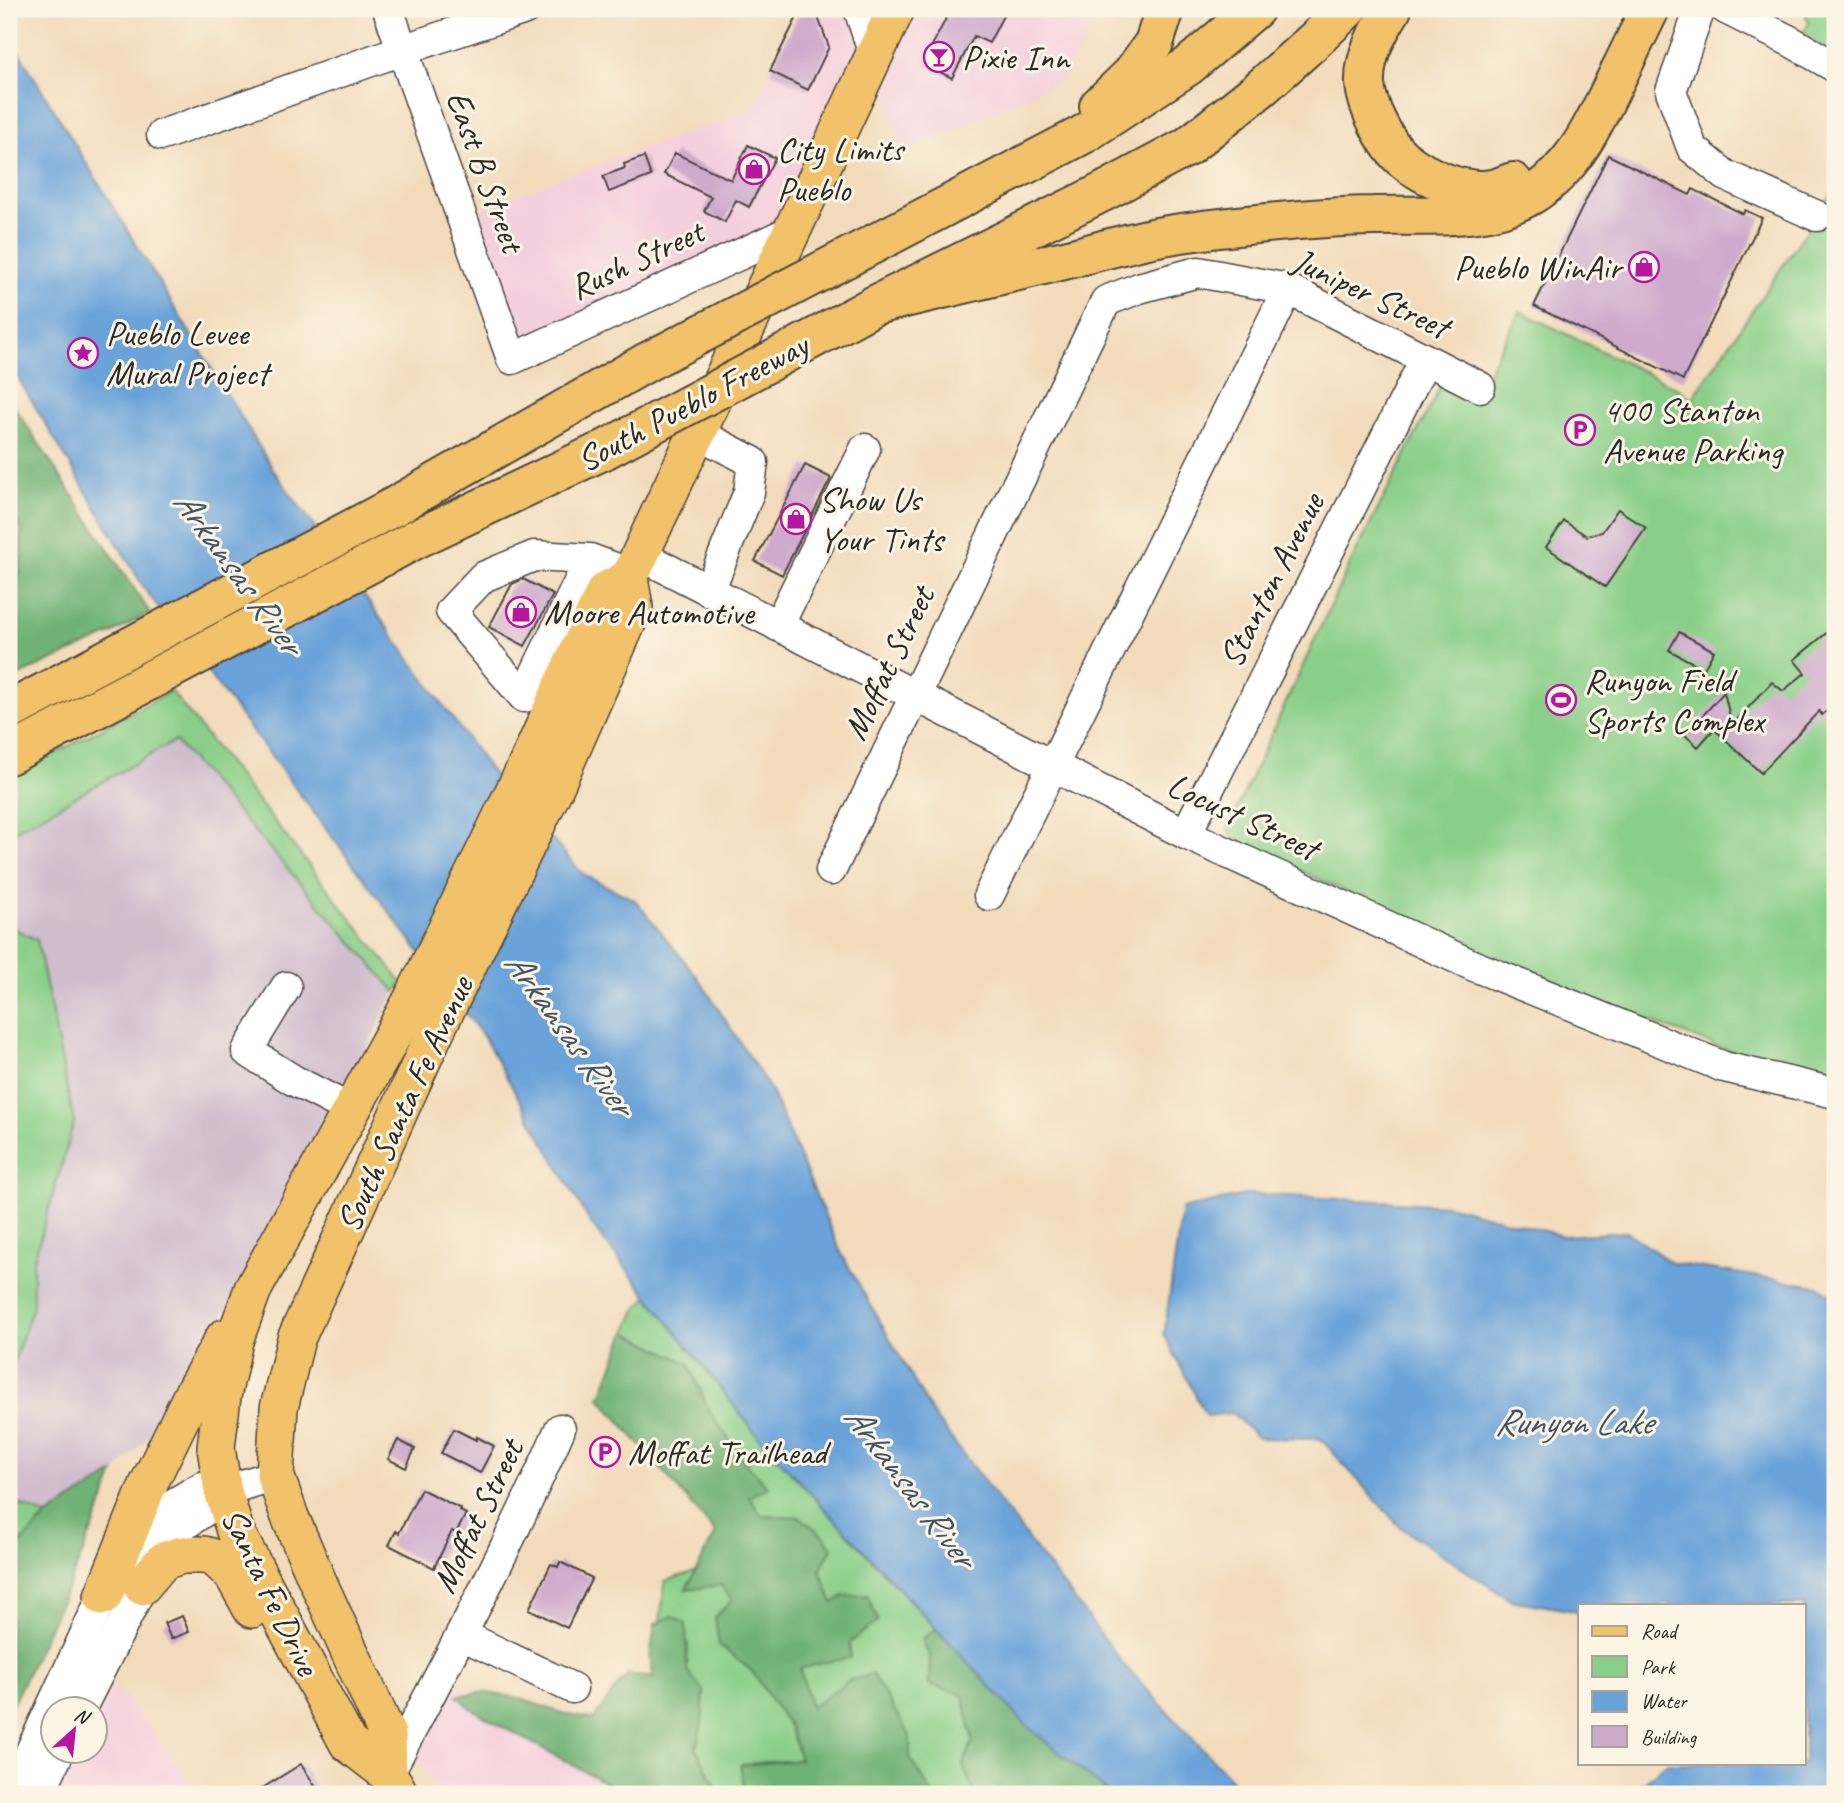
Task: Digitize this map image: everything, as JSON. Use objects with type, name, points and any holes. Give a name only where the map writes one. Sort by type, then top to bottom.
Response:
[{"type":"highway","points":[[915,222],[1099,106],[1130,76],[1154,43],[1165,9]]},
{"type":"highway","name":"South Pueblo Freeway","points":[[9,712],[27,692],[123,652],[395,506],[647,362],[1084,134],[1188,66],[1255,9]]},
{"type":"highway","name":"South Pueblo Freeway","points":[[9,755],[418,538],[604,450],[875,305],[1103,192],[1187,147],[1261,88],[1347,9]]},
{"type":"highway","points":[[1392,9],[1374,39],[1366,62],[1365,84],[1370,109],[1385,136],[1401,158],[1445,184],[1468,189],[1492,189],[1528,176],[1545,162],[1563,138],[1625,9]]},
{"type":"highway","points":[[875,305],[1163,235],[1311,218],[1460,215],[1512,204],[1549,183],[1576,153],[1591,130],[1650,9]]},
{"type":"main road","name":"South Santa Fe Avenue","points":[[234,1341],[253,1289],[412,1000],[527,765],[605,591],[633,569],[896,9]]},
{"type":"main road","name":"South Santa Fe Avenue","points":[[275,1475],[279,1408],[296,1339],[435,1032],[554,789],[634,607],[633,569]]},
{"type":"main road","points":[[103,1597],[148,1485],[200,1381],[253,1289]]},
{"type":"main road","name":"Santa Fe Drive","points":[[234,1341],[222,1396],[216,1448],[223,1491],[235,1531],[348,1743],[394,1784]]},
{"type":"main road","name":"Santa Fe Drive","points":[[275,1475],[290,1517],[387,1734],[394,1784]]},
{"type":"main road","points":[[223,1491],[248,1509],[329,1642],[367,1690]]},
{"type":"main road","points":[[142,1586],[163,1561],[182,1555],[204,1555],[215,1558],[233,1575],[259,1620],[282,1620]]},
{"type":"street","name":"East B Street","points":[[388,9],[512,359]]},
{"type":"street","points":[[162,135],[525,9]]},
{"type":"street","points":[[859,9],[874,54]]},
{"type":"street","points":[[1700,9],[1671,91],[1692,148],[1725,175],[1817,216]]},
{"type":"street","points":[[1726,9],[1835,67]]},
{"type":"street","name":"Rush Street","points":[[512,359],[793,230]]},
{"type":"street","name":"Juniper Street","points":[[1106,301],[1139,288],[1198,272],[1287,289],[1480,387]]},
{"type":"street","points":[[989,895],[1287,289]]},
{"type":"street","name":"Moffat Street","points":[[831,870],[1106,301]]},
{"type":"street","name":"Stanton Avenue","points":[[1186,834],[1425,360]]},
{"type":"street","points":[[697,433],[752,462],[749,492],[709,591]]},
{"type":"street","points":[[778,626],[865,449]]},
{"type":"street","name":"Locust Street","points":[[590,559],[524,697],[451,611],[483,576],[534,556],[590,559],[709,591],[1186,834],[1472,965],[1724,1068],[1835,1093]]},
{"type":"street","points":[[286,987],[247,1051],[293,1080],[353,1111]]},
{"type":"street","name":"Moffat Street","points":[[394,1784],[561,1429]]},
{"type":"street","points":[[11,1794],[103,1597],[125,1557],[170,1506],[202,1488],[223,1491],[275,1475]]},
{"type":"street","points":[[88,1694],[142,1586],[153,1553],[177,1530],[214,1504],[223,1491]]},
{"type":"street","points":[[462,1635],[572,1688]]},
{"type":"street","points":[[39,1794],[54,1764]]},
{"type":"shaded area","points":[[806,9],[1100,9],[1063,79],[903,152],[875,56],[793,230],[512,359],[461,215],[751,110],[778,56]]},
{"type":"shaded area","points":[[175,741],[396,992],[173,1411],[114,1473],[47,1516],[9,1500],[9,1375],[33,1307],[33,1263],[74,1122],[37,940],[9,926],[9,834]]},
{"type":"shaded area","points":[[441,1675],[643,1794],[439,1794],[406,1741]]},
{"type":"shaded area","points":[[114,1683],[187,1778],[191,1794],[58,1794],[73,1764],[108,1764],[108,1695]]},
{"type":"green space","points":[[1803,9],[1835,9],[1835,81],[1803,32],[1809,23]]},
{"type":"green space","name":"Runyon Field Sports Complex","points":[[1835,189],[1835,1075],[1752,1059],[1507,969],[1233,838],[1228,828],[1346,572],[1448,371],[1480,387],[1520,311],[1681,390],[1692,399]]},
{"type":"green space","points":[[14,406],[150,613],[111,634],[9,680],[9,582],[20,574],[22,530],[9,507],[9,411]]},
{"type":"green space","points":[[9,507],[22,529],[20,574],[9,582]]},
{"type":"green space","points":[[171,691],[402,983],[396,992],[175,741],[9,834],[9,778]]},
{"type":"green space","points":[[9,926],[37,940],[74,1122],[33,1263],[33,1307],[9,1375]]},
{"type":"green space","points":[[648,1296],[761,1440],[936,1629],[922,1639],[930,1657],[929,1685],[963,1694],[973,1741],[963,1765],[974,1794],[932,1794],[910,1757],[910,1736],[848,1681],[811,1708],[800,1669],[822,1663],[878,1620],[867,1596],[844,1596],[833,1603],[820,1570],[832,1548],[800,1517],[762,1516],[749,1497],[768,1487],[744,1462],[708,1409],[689,1364],[626,1332],[636,1310]]},
{"type":"green space","points":[[626,1332],[689,1364],[708,1409],[744,1462],[768,1487],[749,1497],[762,1516],[800,1517],[824,1536],[832,1548],[820,1570],[833,1603],[844,1596],[867,1595],[878,1620],[850,1643],[850,1658],[800,1669],[811,1708],[848,1681],[872,1674],[910,1736],[910,1757],[932,1794],[745,1794],[740,1765],[800,1760],[790,1728],[752,1671],[719,1645],[715,1617],[732,1600],[721,1585],[686,1590],[716,1533],[600,1398]]},
{"type":"green space","points":[[114,1473],[78,1564],[9,1711],[9,1556],[47,1516]]},
{"type":"green space","points":[[9,1500],[47,1516],[9,1555]]},
{"type":"green space","points":[[696,1571],[686,1589],[721,1585],[733,1600],[719,1645],[752,1671],[790,1728],[800,1761],[741,1765],[745,1794],[715,1794],[717,1789],[696,1748],[702,1723],[687,1670],[688,1644],[660,1622],[665,1581]]},
{"type":"green space","points":[[673,1616],[686,1624],[687,1670],[704,1692],[702,1723],[696,1748],[717,1789],[715,1794],[626,1794],[490,1720],[457,1696],[481,1692],[515,1697],[568,1715],[594,1719],[628,1674],[654,1678],[650,1659],[655,1624]]},
{"type":"green space","points":[[936,1629],[1029,1728],[1111,1794],[974,1794],[963,1765],[973,1741],[963,1694],[929,1685],[930,1657],[922,1639]]},
{"type":"water","name":"Arkansas River","points":[[9,36],[274,471],[493,774],[584,875],[635,900],[699,979],[770,1089],[842,1255],[934,1416],[1125,1666],[1245,1794],[1111,1794],[1029,1728],[761,1440],[591,1224],[483,1036],[146,591],[9,363]]},
{"type":"water","name":"Runyon Lake","points":[[1249,1194],[1448,1205],[1563,1236],[1627,1232],[1672,1263],[1818,1286],[1835,1298],[1835,1794],[1640,1794],[1636,1790],[1665,1764],[1806,1764],[1806,1604],[1578,1604],[1578,1614],[1575,1611],[1510,1600],[1399,1526],[1321,1439],[1258,1438],[1232,1413],[1206,1416],[1164,1334],[1182,1209]]},
{"type":"building","points":[[801,9],[815,9],[829,47],[808,90],[770,71]]},
{"type":"building","points":[[951,9],[993,9],[1004,14],[989,43],[974,36],[952,78],[927,66],[925,59]]},
{"type":"building","points":[[748,145],[775,158],[749,207],[736,200],[725,222],[704,211],[711,197],[664,174],[675,153],[731,180]]},
{"type":"building","points":[[1608,155],[1690,195],[1693,189],[1743,214],[1745,210],[1762,218],[1683,380],[1534,306]]},
{"type":"building","points":[[644,157],[651,176],[609,192],[603,176]]},
{"type":"building","points":[[805,465],[831,478],[782,575],[755,561]]},
{"type":"building","points":[[1618,509],[1646,528],[1605,587],[1546,547],[1564,521],[1587,536],[1602,532]]},
{"type":"building","points":[[523,579],[553,595],[525,646],[489,627],[512,584]]},
{"type":"building","points":[[1835,626],[1835,704],[1822,715],[1819,711],[1761,773],[1714,729],[1698,747],[1685,735],[1724,692],[1732,725],[1772,682],[1783,691],[1805,673],[1794,660]]},
{"type":"building","points":[[1679,632],[1714,651],[1704,669],[1669,650]]},
{"type":"building","points":[[454,1429],[494,1446],[480,1473],[441,1453]]},
{"type":"building","points":[[398,1440],[415,1449],[406,1468],[388,1459]]},
{"type":"building","points":[[421,1489],[466,1514],[456,1533],[452,1531],[434,1568],[389,1545],[396,1531],[399,1533]]},
{"type":"building","points":[[560,1562],[592,1578],[567,1628],[529,1609],[551,1564],[558,1567]]},
{"type":"building","points":[[182,1616],[189,1632],[171,1639],[164,1623]]},
{"type":"building","points":[[301,1764],[315,1786],[302,1794],[253,1794]]},
{"type":"place","name":"Pixie Inn","points":[[939,57]]},
{"type":"place","name":"City Limits Pueblo","points":[[754,169]]},
{"type":"place","name":"Pueblo WinAir","points":[[1644,267]]},
{"type":"place","name":"Pueblo Levee Mural Project","points":[[83,353]]},
{"type":"place","name":"400 Stanton Avenue Parking","points":[[1580,430]]},
{"type":"place","name":"Show Us Your Tints","points":[[796,519]]},
{"type":"place","name":"Moore Automotive","points":[[521,612]]},
{"type":"place","name":"Runyon Field Sports Complex","points":[[1561,700]]},
{"type":"place","name":"Moffat Trailhead","points":[[605,1452]]}]
